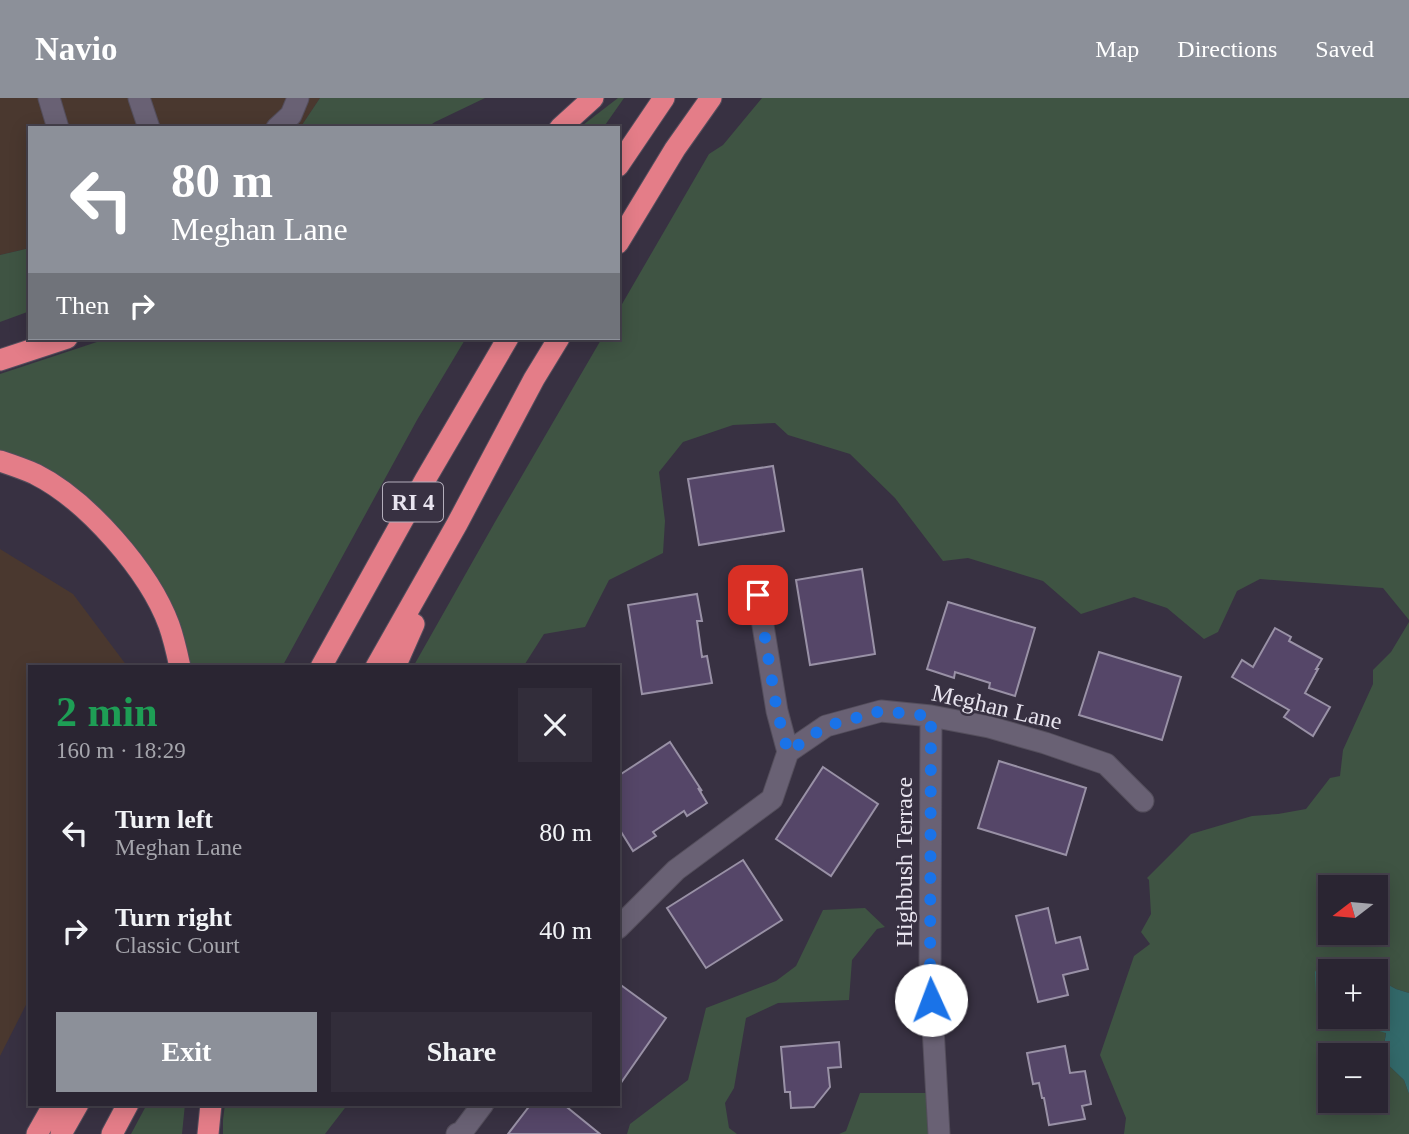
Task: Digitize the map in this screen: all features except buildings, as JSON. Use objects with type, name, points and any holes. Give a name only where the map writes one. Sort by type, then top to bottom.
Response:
[{"type":"highway","points":[[562,126],[593,98]]},
{"type":"highway","points":[[620,163],[664,98]]},
{"type":"highway","points":[[620,240],[675,149],[711,98]]},
{"type":"highway","points":[[0,360],[61,340]]},
{"type":"highway","name":"RI 4","points":[[322,665],[507,340]]},
{"type":"highway","name":"RI 4","points":[[377,665],[558,340]]},
{"type":"highway","points":[[0,461],[36,474],[71,497],[101,524],[129,556],[150,588],[168,624],[179,665]]},
{"type":"highway","points":[[396,665],[457,524]]},
{"type":"highway","points":[[37,1134],[53,1106]]},
{"type":"highway","points":[[61,1134],[77,1106]]},
{"type":"highway","points":[[112,1134],[127,1106]]},
{"type":"highway","points":[[208,1134],[211,1106]]},
{"type":"street","points":[[49,98],[57,126]]},
{"type":"street","points":[[139,98],[148,126]]},
{"type":"street","points":[[279,126],[291,115],[299,98]]},
{"type":"street","points":[[620,926],[676,870],[772,799],[788,752],[777,711],[758,595]]},
{"type":"street","name":"Meghan Lane","points":[[788,752],[826,726],[881,711],[931,716],[1012,733],[1106,764],[1143,802]]},
{"type":"street","name":"Highbush Terrace","points":[[931,716],[930,974],[939,1134]]},
{"type":"street","points":[[457,1134],[462,1132],[482,1106]]},
{"type":"shaded area","points":[[0,98],[320,98],[301,126],[28,126],[28,248],[0,255]]},
{"type":"shaded area","points":[[320,98],[485,98],[429,126],[301,126]]},
{"type":"shaded area","points":[[618,98],[624,98],[604,126],[582,126]]},
{"type":"shaded area","points":[[762,98],[1409,98],[1409,620],[1383,588],[1260,579],[1237,591],[1218,632],[1204,639],[1167,608],[1134,597],[1081,614],[1043,581],[968,558],[943,561],[895,498],[850,454],[788,435],[775,423],[733,425],[683,442],[659,472],[665,521],[663,553],[609,580],[585,627],[544,634],[524,665],[414,665],[601,340],[620,340],[620,308],[709,154],[723,145]]},
{"type":"shaded area","points":[[28,248],[28,312],[0,322],[0,255]]},
{"type":"shaded area","points":[[103,340],[465,340],[417,420],[283,665],[186,665],[120,535],[0,452],[0,374]]},
{"type":"shaded area","points":[[0,549],[73,594],[126,665],[28,665],[28,1001],[0,1056]]},
{"type":"shaded area","points":[[1409,622],[1409,993],[1388,985],[1388,959],[1318,959],[1318,1029],[1375,1029],[1386,1032],[1384,1043],[1318,1043],[1318,1113],[1388,1113],[1388,1065],[1404,1080],[1409,1094],[1409,1134],[1124,1134],[1126,1118],[1100,1055],[1134,956],[1150,944],[1141,932],[1151,914],[1147,878],[1191,834],[1252,816],[1306,809],[1330,778],[1340,776],[1343,750],[1373,684],[1373,670],[1391,652]]},
{"type":"shaded area","points":[[865,908],[885,927],[877,929],[852,960],[849,1000],[778,1003],[746,1018],[734,1088],[725,1103],[729,1128],[737,1134],[627,1134],[630,1124],[688,1080],[706,1008],[776,981],[796,966],[823,910]]},
{"type":"shaded area","points":[[1318,967],[1318,997],[1316,995],[1315,972]]},
{"type":"shaded area","points":[[1388,985],[1409,993],[1409,1094],[1404,1080],[1388,1065],[1388,1043],[1384,1043],[1386,1033],[1373,1029],[1388,1029]]},
{"type":"shaded area","points":[[860,1093],[937,1093],[942,1134],[839,1134],[846,1131]]},
{"type":"shaded area","points":[[146,1106],[185,1106],[182,1134],[131,1134]]},
{"type":"shaded area","points":[[225,1106],[346,1106],[325,1134],[223,1134]]},
{"type":"route","points":[[758,595],[777,711],[788,752],[826,726],[881,711],[931,716],[931,1000]]}]
